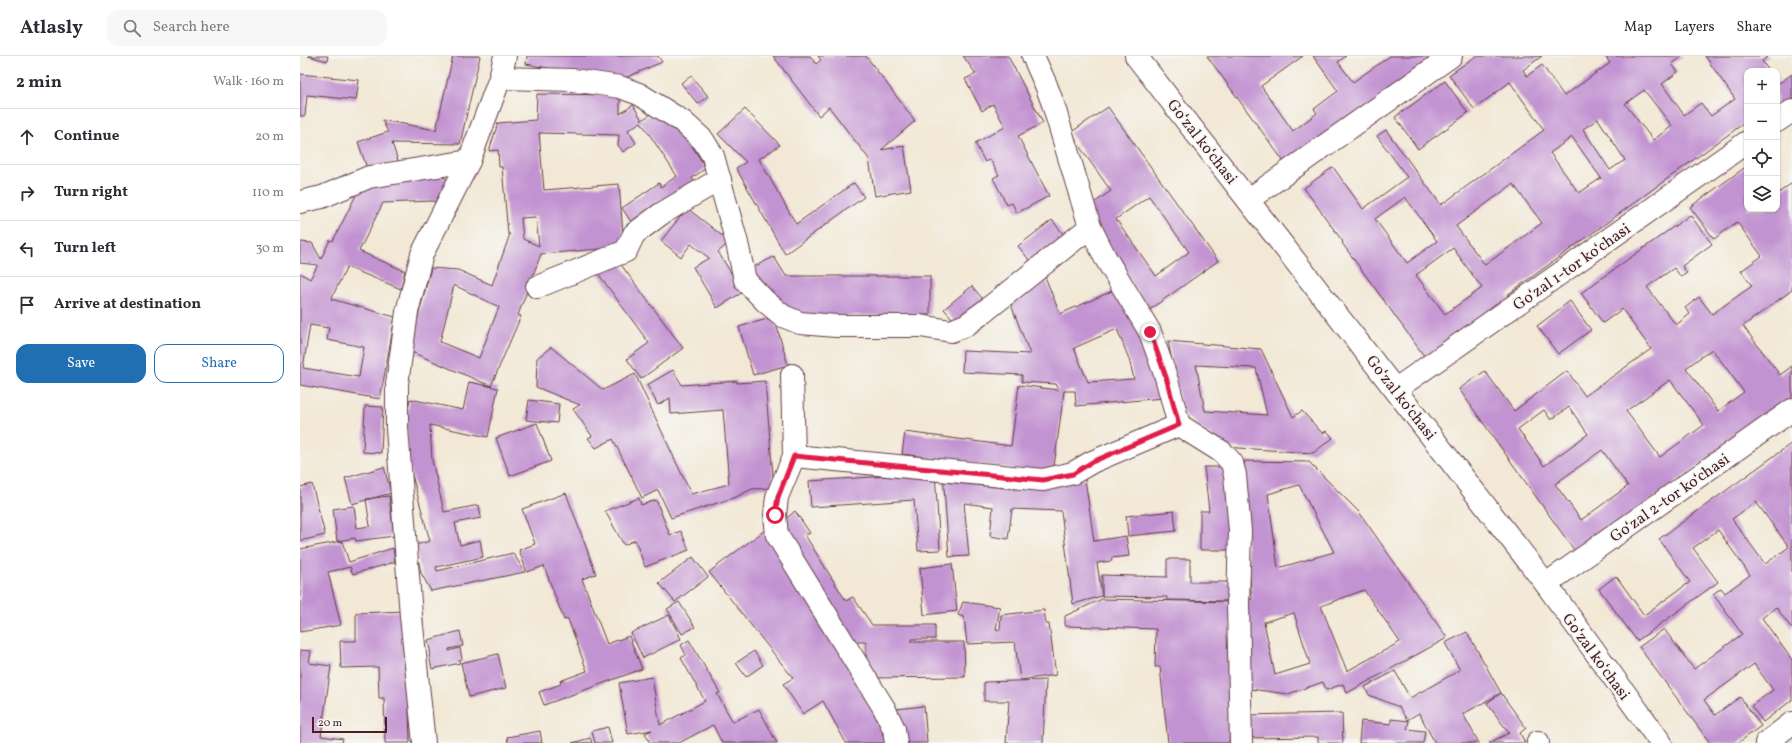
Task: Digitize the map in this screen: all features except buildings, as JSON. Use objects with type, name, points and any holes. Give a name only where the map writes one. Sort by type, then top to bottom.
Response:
[{"type":"street","points":[[424,743],[411,616],[397,436],[396,384],[407,312],[422,254],[469,161],[500,78],[505,56]]},
{"type":"street","points":[[1033,56],[1046,85],[1090,227],[1105,257],[1150,332],[1166,377],[1179,425],[1222,452],[1232,463],[1235,475],[1240,531],[1238,604],[1241,743]]},
{"type":"street","name":"Goʻzal koʻchasi","points":[[1136,56],[1546,584],[1661,743]]},
{"type":"street","points":[[1248,200],[1450,56]]},
{"type":"street","points":[[500,78],[573,80],[620,87],[639,94],[682,121],[703,140],[713,156],[745,280],[765,301],[783,316],[800,323],[836,326],[920,326],[951,330],[966,325],[985,311],[1090,227]]},
{"type":"street","points":[[1780,119],[1792,110]]},
{"type":"street","name":"Goʻzal 1-tor koʻchasi","points":[[1396,389],[1744,144]]},
{"type":"street","points":[[300,202],[322,197],[369,177],[469,161]]},
{"type":"street","points":[[537,287],[626,251],[634,234],[661,214],[720,179]]},
{"type":"street","points":[[792,375],[794,456],[778,497],[775,515],[777,535],[884,708],[894,729],[896,743]]},
{"type":"street","name":"Goʻzal 2-tor koʻchasi","points":[[1546,584],[1792,410]]},
{"type":"street","points":[[794,456],[1043,480],[1073,474],[1092,462],[1179,425]]},
{"type":"street","points":[[1766,743],[1792,723]]},
{"type":"route","points":[[775,515],[778,497],[794,456],[1043,480],[1073,474],[1092,462],[1179,425],[1166,377],[1150,332]]}]
